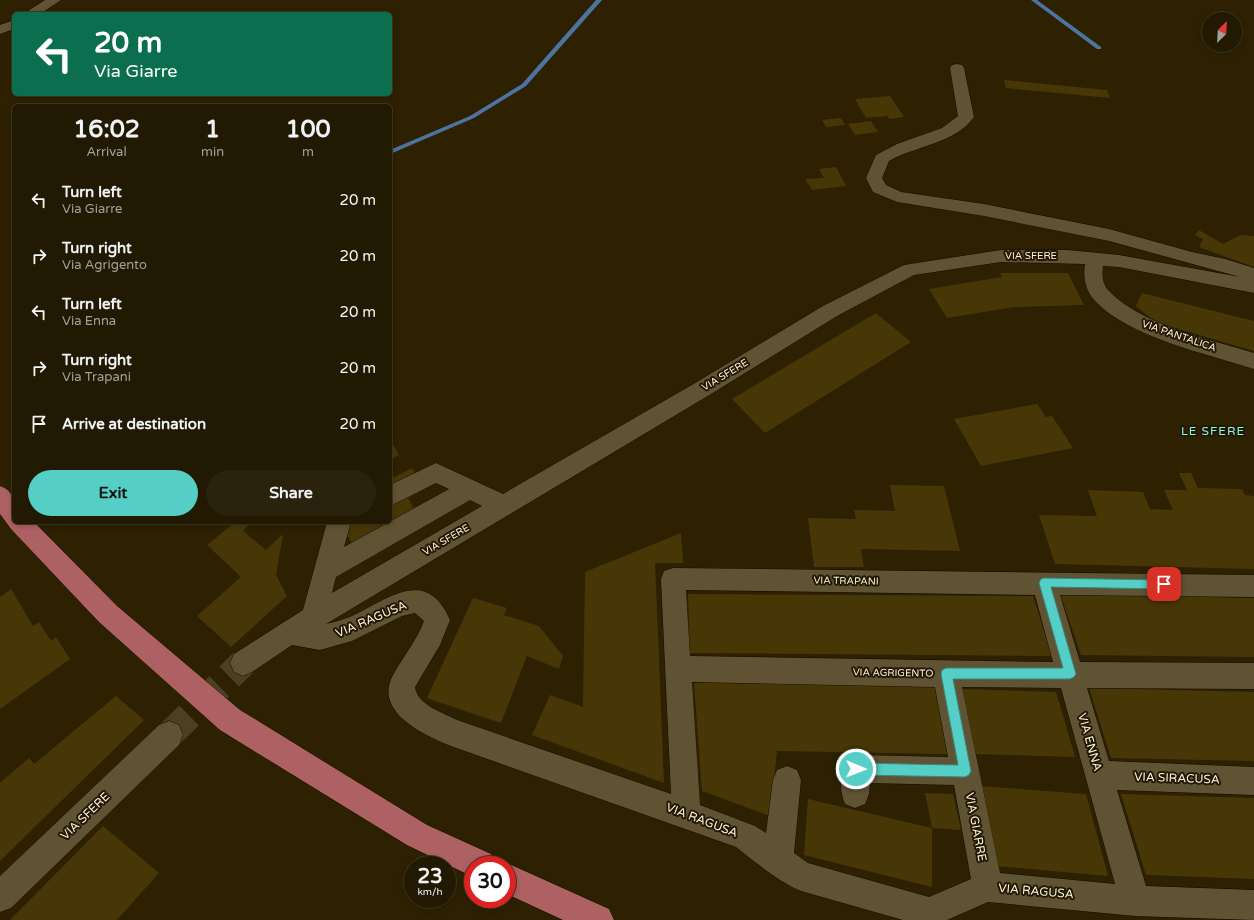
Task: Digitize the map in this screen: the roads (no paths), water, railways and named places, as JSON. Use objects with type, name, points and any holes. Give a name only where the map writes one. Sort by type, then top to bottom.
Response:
[{"type":"main road","points":[[0,496],[12,513]]},
{"type":"main road","points":[[21,524],[108,614],[230,720],[417,836],[464,858]]},
{"type":"main road","points":[[516,882],[598,920]]},
{"type":"street","points":[[34,12],[55,0]]},
{"type":"street","points":[[0,30],[12,25]]},
{"type":"street","points":[[957,68],[966,117],[960,124],[939,135],[908,145],[882,158],[874,178],[879,188],[897,197],[984,210],[1109,235],[1192,258],[1226,265],[1254,275]]},
{"type":"street","name":"VIA SFERE","points":[[243,663],[289,632],[704,388],[830,311],[910,268],[1001,256],[1067,256],[1119,261],[1254,286]]},
{"type":"street","name":"VIA PANTALICA","points":[[1094,259],[1093,281],[1100,293],[1114,307],[1138,322],[1254,361]]},
{"type":"street","points":[[392,495],[436,472],[504,506]]},
{"type":"street","points":[[326,570],[470,489]]},
{"type":"street","points":[[313,618],[338,524]]},
{"type":"street","name":"VIA TRAPANI","points":[[686,814],[673,579],[1254,586]]},
{"type":"street","name":"VIA ENNA","points":[[1044,583],[1136,901]]},
{"type":"street","name":"VIA RAGUSA","points":[[289,632],[320,638],[352,629],[397,606],[414,601],[423,603],[431,610],[437,620],[431,636],[402,685],[403,699],[416,713],[451,732],[745,836],[801,876],[929,912],[988,887],[1136,901],[1254,905]]},
{"type":"street","name":"VIA AGRIGENTO","points":[[677,669],[946,674],[1254,676]]},
{"type":"street","name":"VIA GIARRE","points":[[946,674],[988,887]]},
{"type":"street","name":"VIA SFERE","points":[[0,896],[169,735]]},
{"type":"street","points":[[855,794],[856,769],[965,771]]},
{"type":"street","name":"VIA SIRACUSA","points":[[1099,775],[1254,781]]},
{"type":"street","points":[[778,861],[787,780]]},
{"type":"waterway","points":[[392,151],[472,117],[524,85],[599,0]]},
{"type":"waterway","points":[[1034,0],[1099,48]]},
{"type":"tunnel","points":[[169,735],[243,663]]},
{"type":"district","name":"LE SFERE","points":[[1213,431]]}]
